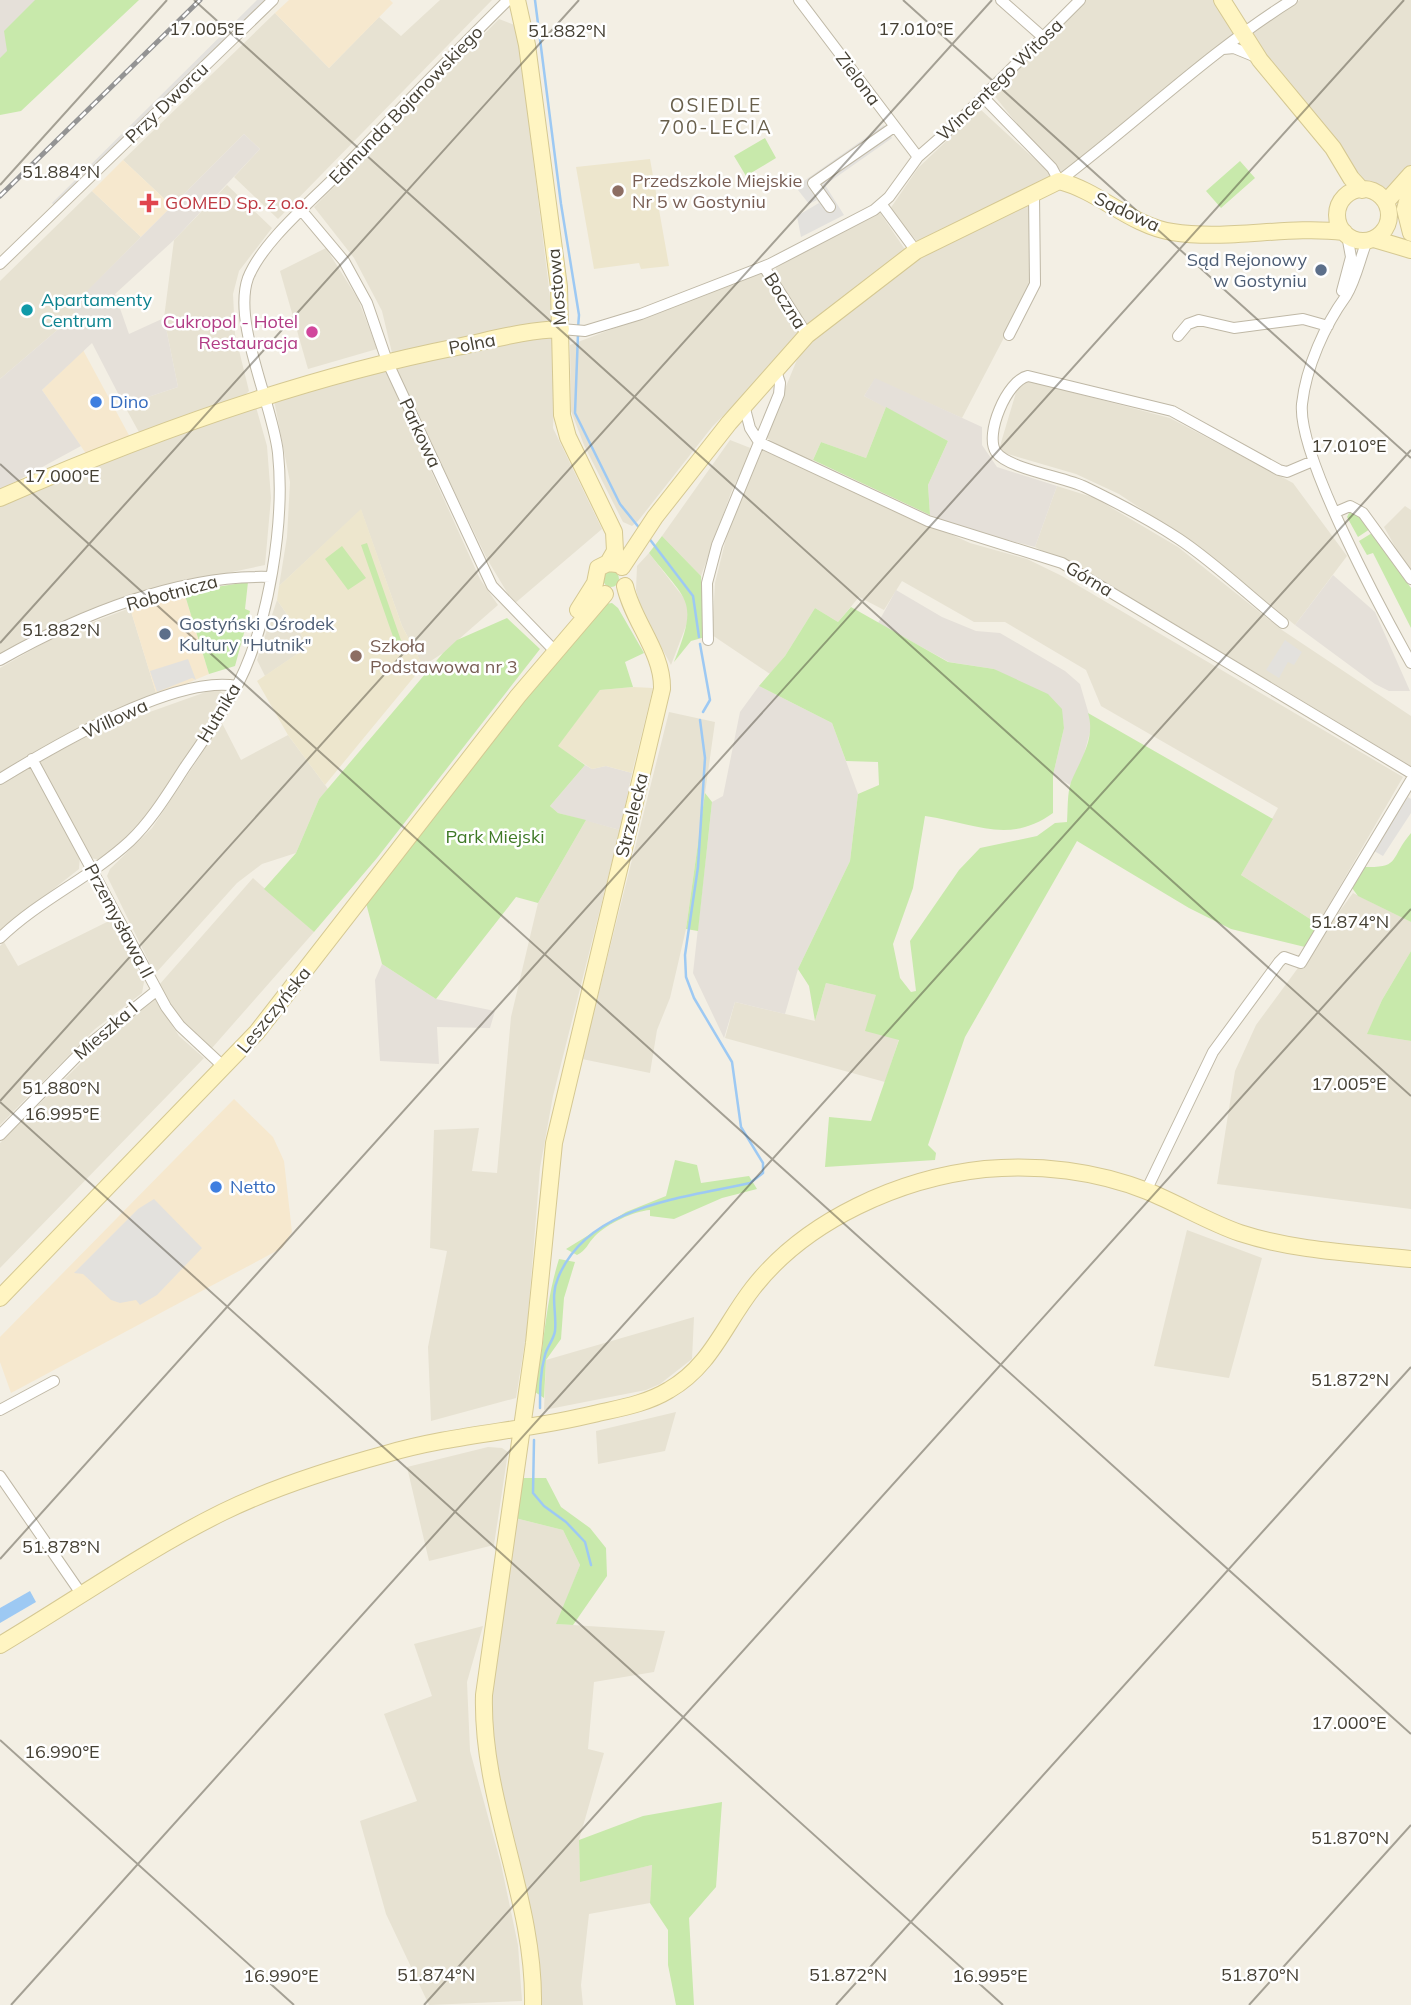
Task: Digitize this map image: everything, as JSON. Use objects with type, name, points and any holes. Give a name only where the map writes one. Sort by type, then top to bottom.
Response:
[{"type":"street","name":"Przy Dworcu","points":[[0,264],[273,0]]},
{"type":"street","name":"Edmunda Bojanowskiego","points":[[266,397],[248,329],[247,281],[267,248],[508,0]]},
{"type":"street","name":"Mostowa","points":[[517,0],[527,45],[564,330],[562,415],[568,437],[614,532]]},
{"type":"street","name":"Zielona","points":[[799,0],[918,157]]},
{"type":"street","points":[[1001,0],[1044,38]]},
{"type":"street","name":"Wincentego Witosa","points":[[918,157],[1044,38],[1080,0]]},
{"type":"street","points":[[1223,0],[1244,30],[1260,60],[1333,148],[1351,178],[1354,193]]},
{"type":"street","points":[[615,565],[626,574],[610,590],[596,573],[615,565],[639,541],[729,423],[807,335],[916,251],[1059,181],[1244,30],[1292,0]]},
{"type":"street","points":[[1223,49],[1247,51],[1260,60]]},
{"type":"street","points":[[983,97],[1052,168],[1059,181]]},
{"type":"street","points":[[830,207],[813,183],[894,127]]},
{"type":"street","name":"Polna","points":[[0,498],[103,456],[266,397],[387,361],[564,330],[585,331],[641,314],[764,267],[838,231],[882,205],[918,157]]},
{"type":"street","points":[[1386,202],[1411,174]]},
{"type":"street","name":"Sądowa","points":[[1059,181],[1134,218],[1171,232],[1200,234],[1281,229],[1343,229]]},
{"type":"street","points":[[1411,187],[1405,209],[1411,233]]},
{"type":"street","points":[[1411,243],[1388,223],[1386,202],[1376,192],[1354,193],[1339,206],[1351,257],[1340,301],[1313,361],[1302,402],[1301,419],[1313,461],[1411,663]]},
{"type":"street","points":[[1009,335],[1035,284],[1034,194]]},
{"type":"street","points":[[882,205],[916,251]]},
{"type":"street","name":"Parkowa","points":[[302,211],[325,237],[357,283],[376,322],[387,361],[488,579],[499,596],[551,647]]},
{"type":"street","points":[[1340,301],[1346,295],[1371,240],[1388,223]]},
{"type":"street","points":[[1343,229],[1371,240],[1411,250]]},
{"type":"street","name":"Boczna","points":[[764,267],[807,335]]},
{"type":"street","points":[[1178,336],[1188,324],[1199,320],[1234,328],[1303,319],[1328,326]]},
{"type":"street","points":[[708,640],[707,583],[710,570],[730,508],[779,394],[780,383],[775,368]]},
{"type":"street","points":[[1283,623],[1179,539],[1083,486],[1004,460],[993,446],[993,431],[1010,386],[1020,377],[1028,376],[1172,411],[1279,470],[1287,472],[1313,461]]},
{"type":"street","name":"Hutnika","points":[[0,938],[131,840],[146,824],[237,686],[247,664],[271,577],[278,530],[280,470],[266,397]]},
{"type":"street","points":[[744,405],[750,428],[759,442]]},
{"type":"street","points":[[729,423],[750,428]]},
{"type":"street","name":"Górna","points":[[759,442],[928,521],[1062,563],[1411,773]]},
{"type":"street","points":[[1336,512],[1350,506],[1363,513],[1411,579]]},
{"type":"street","points":[[614,532],[625,541],[639,541]]},
{"type":"street","points":[[614,532],[615,565]]},
{"type":"street","name":"Robotnicza","points":[[0,660],[62,628],[175,588],[241,576],[271,577]]},
{"type":"street","name":"Leszczyńska","points":[[519,696],[551,647],[610,590]]},
{"type":"street","name":"Leszczyńska","points":[[0,1298],[225,1069],[292,989],[519,696],[610,590]]},
{"type":"street","name":"Strzelecka","points":[[533,2005],[529,1947],[509,1846],[489,1774],[484,1725],[487,1673],[534,1343],[554,1143],[662,689],[663,671],[641,630],[610,590]]},
{"type":"street","name":"Willowa","points":[[0,779],[32,759],[107,721],[172,693],[209,684],[237,686]]},
{"type":"street","name":"Przemysława II","points":[[32,759],[156,991],[180,1026],[225,1069]]},
{"type":"street","points":[[1146,1191],[1202,1073],[1227,1031],[1284,957],[1301,963],[1411,780]]},
{"type":"street","name":"Mieszka I","points":[[0,1135],[87,1046],[156,991]]},
{"type":"street","points":[[0,1644],[213,1517],[291,1485],[388,1453],[626,1407],[672,1389],[709,1357],[754,1286],[787,1254],[840,1217],[888,1193],[935,1178],[987,1169],[1044,1168],[1087,1174],[1146,1191],[1211,1222],[1261,1239],[1324,1250],[1411,1259]]},
{"type":"street","points":[[0,1410],[54,1381]]},
{"type":"street","points":[[0,1476],[82,1595]]},
{"type":"shaded area","points":[[0,0],[88,0],[0,73]]},
{"type":"shaded area","points":[[257,0],[267,0],[55,206],[52,203]]},
{"type":"shaded area","points":[[289,0],[390,0],[393,3],[329,68],[275,13]]},
{"type":"shaded area","points":[[440,0],[492,0],[278,219],[234,177],[260,149],[244,134],[172,206],[123,160],[275,13],[329,68],[379,17],[401,36]]},
{"type":"shaded area","points":[[1086,0],[1216,0],[1239,31],[1063,173],[1030,140],[993,94]]},
{"type":"shaded area","points":[[1300,0],[1411,0],[1411,167],[1386,195],[1374,186],[1359,183],[1247,32]]},
{"type":"shaded area","points":[[499,19],[517,26],[553,321],[392,353],[382,311],[354,258],[314,207]]},
{"type":"shaded area","points":[[980,109],[1054,177],[920,245],[890,209],[918,168]]},
{"type":"shaded area","points":[[884,125],[892,138],[825,185],[844,215],[801,237],[797,216],[819,203],[817,200],[809,204],[798,190],[804,181]]},
{"type":"shaded area","points":[[244,134],[260,149],[174,240],[115,294],[129,334],[164,318],[178,387],[124,405],[92,343],[42,390],[81,446],[0,490],[0,379],[76,314],[71,307]]},
{"type":"shaded area","name":"Przedszkole Miejskie Nr 5 w Gostyniu","points":[[650,159],[669,266],[641,269],[639,263],[594,269],[576,167]]},
{"type":"shaded area","points":[[123,160],[172,206],[141,237],[92,191]]},
{"type":"shaded area","points":[[227,185],[272,228],[239,271],[233,294],[235,334],[249,391],[242,398],[140,434],[124,405],[178,387],[164,318],[174,240]]},
{"type":"shaded area","points":[[92,191],[141,237],[72,307],[76,314],[0,379],[0,281]]},
{"type":"shaded area","points":[[1032,200],[1032,284],[962,418],[875,379],[864,396],[886,407],[866,458],[821,442],[811,464],[765,437],[801,350],[908,261]]},
{"type":"shaded area","points":[[879,211],[906,251],[808,328],[775,280],[776,267]]},
{"type":"shaded area","points":[[326,248],[358,299],[377,349],[308,369],[280,271]]},
{"type":"shaded area","points":[[762,272],[804,334],[712,427],[638,521],[632,526],[623,522],[584,445],[571,411],[570,345]]},
{"type":"shaded area","points":[[557,335],[553,428],[602,529],[514,604],[487,559],[394,366],[526,337]]},
{"type":"shaded area","points":[[83,350],[131,439],[87,455],[42,390]]},
{"type":"shaded area","points":[[384,367],[480,579],[498,605],[443,653],[423,666],[402,626],[361,510],[279,586],[287,537],[290,482],[274,400]]},
{"type":"shaded area","points":[[875,378],[982,427],[982,445],[997,467],[1057,486],[1035,547],[965,529],[930,515],[928,485],[948,441],[864,396]]},
{"type":"shaded area","points":[[1026,380],[1170,418],[1293,483],[1347,556],[1295,625],[1210,555],[1119,494],[1076,474],[1004,453],[1000,446],[1017,389]]},
{"type":"shaded area","points":[[256,407],[267,446],[271,498],[265,565],[189,581],[0,655],[0,505],[131,451]]},
{"type":"shaded area","points":[[730,440],[753,449],[732,490],[701,576],[662,536]]},
{"type":"shaded area","points":[[761,447],[970,543],[1027,559],[1062,576],[1403,777],[1318,924],[1241,875],[1278,808],[1101,706],[1086,670],[1005,622],[974,622],[902,581],[884,610],[859,597],[838,622],[815,608],[785,656],[770,674],[712,635],[715,583],[734,506]]},
{"type":"shaded area","points":[[1057,486],[1095,498],[1178,547],[1282,630],[1411,716],[1411,766],[1131,598],[1035,547]]},
{"type":"shaded area","points":[[1405,506],[1411,510],[1411,575],[1384,527]]},
{"type":"shaded area","name":"Szkoła Podstawowa nr 3","points":[[361,509],[402,626],[423,666],[325,785],[288,735],[257,681],[309,646],[277,600],[279,586]]},
{"type":"shaded area","points":[[649,553],[687,602],[689,618],[671,665],[642,612],[636,590],[637,566]]},
{"type":"shaded area","points":[[1333,575],[1375,612],[1410,691],[1389,691],[1375,684],[1295,625]]},
{"type":"shaded area","points":[[896,590],[942,617],[976,631],[1000,633],[1065,671],[1080,684],[1092,725],[1083,758],[1070,785],[1053,775],[1064,728],[1061,709],[994,669],[949,662],[878,623]]},
{"type":"shaded area","points":[[184,592],[209,674],[157,696],[130,608]]},
{"type":"shaded area","points":[[277,600],[309,646],[265,676],[257,660]]},
{"type":"shaded area","points":[[130,608],[157,696],[0,774],[0,668],[56,636]]},
{"type":"shaded area","points":[[1285,640],[1302,652],[1294,665],[1288,662],[1279,678],[1266,670]]},
{"type":"shaded area","points":[[188,659],[196,680],[192,678],[157,692],[150,671]]},
{"type":"shaded area","points":[[759,686],[832,723],[858,794],[850,861],[798,969],[785,1014],[735,1002],[724,1038],[693,973],[712,802],[723,796],[740,712]]},
{"type":"shaded area","points":[[217,688],[226,696],[170,784],[131,836],[99,860],[91,858],[38,761],[105,728]]},
{"type":"shaded area","points":[[653,688],[632,773],[606,766],[592,769],[557,746],[600,690]]},
{"type":"shaded area","points":[[669,712],[715,722],[686,929],[670,998],[657,1030],[650,1073],[582,1059]]},
{"type":"shaded area","points":[[222,723],[241,760],[288,735],[328,789],[319,799],[296,853],[262,864],[237,883],[155,974],[107,876],[110,869],[152,828]]},
{"type":"shaded area","points":[[585,765],[592,769],[606,766],[632,773],[620,830],[558,813],[550,806]]},
{"type":"shaded area","points":[[30,767],[80,856],[79,869],[0,931],[0,785]]},
{"type":"shaded area","points":[[1408,797],[1411,799],[1411,813],[1383,856],[1374,851]]},
{"type":"shaded area","points":[[586,820],[620,830],[553,1096],[540,1168],[527,1329],[516,1398],[431,1421],[428,1347],[447,1251],[430,1248],[434,1130],[479,1128],[472,1171],[497,1173],[511,1017],[538,903]]},
{"type":"shaded area","points":[[253,878],[314,932],[212,1048],[176,1014],[159,985]]},
{"type":"shaded area","points":[[1353,893],[1411,922],[1411,951],[1382,1000],[1368,1034],[1411,1041],[1411,1209],[1217,1184],[1235,1071],[1256,1025]]},
{"type":"shaded area","points":[[113,919],[144,982],[142,993],[95,1029],[0,1125],[0,946],[4,942],[18,966]]},
{"type":"shaded area","points":[[382,964],[436,999],[495,1011],[490,1028],[437,1027],[439,1064],[380,1061],[375,980]]},
{"type":"shaded area","points":[[826,983],[876,995],[899,1039],[885,1082],[725,1038],[735,1002],[815,1021]]},
{"type":"shaded area","points":[[155,999],[179,1036],[204,1058],[0,1268],[0,1143],[99,1045]]},
{"type":"shaded area","points":[[234,1099],[273,1137],[284,1161],[292,1232],[282,1248],[11,1393],[0,1362],[0,1337]]},
{"type":"shaded area","points":[[154,1199],[202,1248],[157,1295],[140,1305],[136,1300],[120,1303],[111,1300],[83,1274],[74,1273],[138,1209]]},
{"type":"shaded area","points":[[1187,1230],[1262,1258],[1229,1378],[1154,1366]]},
{"type":"shaded area","points":[[694,1317],[692,1359],[660,1384],[646,1390],[544,1410],[546,1360]]},
{"type":"shaded area","points":[[676,1412],[665,1451],[598,1464],[596,1431]]},
{"type":"shaded area","points":[[488,1447],[502,1448],[508,1452],[494,1545],[429,1561],[407,1467]]},
{"type":"shaded area","points":[[515,1518],[563,1530],[580,1565],[557,1624],[665,1631],[654,1672],[594,1682],[588,1749],[604,1753],[579,1840],[580,1881],[652,1865],[650,1903],[589,1914],[581,1985],[583,2005],[537,2005],[538,1970],[507,1812],[493,1759],[490,1712]]},
{"type":"shaded area","points":[[483,1626],[467,1682],[470,1751],[501,1864],[518,1945],[522,2001],[429,2005],[386,1914],[360,1821],[417,1801],[384,1714],[432,1696],[414,1644]]},
{"type":"green space","points":[[35,0],[139,0],[21,111],[0,115],[0,58],[7,51],[4,31]]},
{"type":"green space","points":[[765,138],[776,158],[746,176],[734,156]]},
{"type":"green space","points":[[1240,161],[1255,178],[1221,208],[1206,191]]},
{"type":"green space","points":[[886,407],[948,441],[928,485],[930,515],[813,460],[821,442],[866,458]]},
{"type":"green space","points":[[1350,511],[1357,514],[1370,529],[1358,537],[1347,517]]},
{"type":"green space","points":[[1372,533],[1411,588],[1411,628],[1373,553],[1367,555],[1359,541]]},
{"type":"green space","points":[[662,536],[701,576],[705,637],[691,641],[674,662],[682,641],[687,613],[681,593],[649,553]]},
{"type":"green space","points":[[367,543],[403,646],[397,648],[361,545]]},
{"type":"green space","points":[[342,546],[366,578],[348,590],[325,559]]},
{"type":"green space","points":[[608,571],[614,571],[619,579],[617,585],[608,587],[603,582],[603,576]]},
{"type":"green space","points":[[248,582],[245,609],[250,611],[235,666],[209,674],[184,592]]},
{"type":"green space","name":"Park Miejski","points":[[612,603],[618,608],[644,653],[625,662],[633,687],[600,690],[558,746],[585,765],[550,806],[558,813],[586,820],[538,903],[516,897],[436,999],[382,964],[366,903],[523,699],[606,604]]},
{"type":"green space","points":[[851,607],[948,662],[994,669],[1048,694],[1062,709],[1064,728],[1053,775],[1053,813],[1037,823],[1006,830],[975,827],[925,816],[913,888],[893,944],[900,978],[911,992],[916,991],[910,941],[959,870],[980,848],[1037,836],[1055,823],[1067,822],[1071,782],[1089,740],[1088,713],[1273,819],[1241,875],[1318,924],[1305,947],[1231,929],[1189,908],[1077,841],[965,1037],[928,1145],[936,1153],[935,1160],[825,1167],[829,1117],[871,1121],[899,1040],[865,1031],[876,995],[826,983],[815,1021],[809,986],[798,969],[850,861],[858,794],[879,785],[878,762],[846,761],[832,723],[759,686],[785,656],[815,608],[838,622]]},
{"type":"green space","points":[[507,618],[540,649],[377,858],[314,932],[264,889],[296,853],[319,799],[443,653],[457,640]]},
{"type":"green space","points":[[705,793],[712,802],[698,931],[686,929]]},
{"type":"green space","points":[[1411,833],[1411,922],[1358,896],[1352,888],[1364,867],[1389,864]]},
{"type":"green space","points":[[1411,951],[1411,1041],[1367,1034],[1382,1000]]},
{"type":"green space","points":[[675,1160],[697,1165],[701,1183],[749,1176],[757,1189],[722,1198],[674,1219],[650,1216],[650,1210],[636,1213],[606,1227],[577,1255],[566,1249],[626,1212],[666,1196]]},
{"type":"green space","points":[[559,1259],[575,1262],[564,1298],[561,1339],[546,1360],[544,1398],[535,1392],[549,1300]]},
{"type":"green space","points":[[523,1478],[546,1478],[561,1507],[590,1528],[606,1548],[607,1576],[573,1625],[556,1624],[580,1565],[563,1530],[515,1518]]},
{"type":"green space","points":[[722,1802],[716,1887],[689,1918],[694,2005],[676,2005],[668,1965],[668,1930],[650,1903],[652,1865],[580,1882],[579,1840],[643,1816]]},
{"type":"water","points":[[30,1591],[36,1602],[0,1623],[0,1608]]},
{"type":"waterway","points":[[535,0],[561,204],[579,315],[578,328]]},
{"type":"waterway","points":[[578,334],[575,413],[620,504],[641,530]]},
{"type":"waterway","points":[[648,537],[693,596],[699,637]]},
{"type":"waterway","points":[[700,644],[710,700],[703,712]]},
{"type":"waterway","points":[[540,1408],[543,1362],[555,1331],[556,1285],[572,1254],[591,1234],[614,1220],[668,1200],[750,1183],[763,1173],[763,1163],[741,1127],[732,1062],[694,998],[686,977],[685,955],[698,867],[705,758],[700,720]]},
{"type":"waterway","points":[[534,1440],[533,1493],[585,1542],[591,1565]]},
{"type":"railway","points":[[0,196],[200,0]]},
{"type":"place","name":"Przedszkole Miejskie Nr 5 w Gostyniu","points":[[618,191]]},
{"type":"place","name":"GOMED Sp. z o.o.","points":[[149,203]]},
{"type":"place","name":"Sąd Rejonowy w Gostyniu","points":[[1321,270]]},
{"type":"place","name":"Apartamenty Centrum","points":[[27,310]]},
{"type":"place","name":"Cukropol - Hotel Restauracja","points":[[312,332]]},
{"type":"place","name":"Dino","points":[[96,402]]},
{"type":"place","name":"Gostyński Ośrodek Kultury \"Hutnik\"","points":[[165,634]]},
{"type":"place","name":"Szkoła Podstawowa nr 3","points":[[356,656]]},
{"type":"place","name":"Netto","points":[[216,1187]]},
{"type":"district","name":"OSIEDLE 700-LECIA","points":[[716,116]]}]
